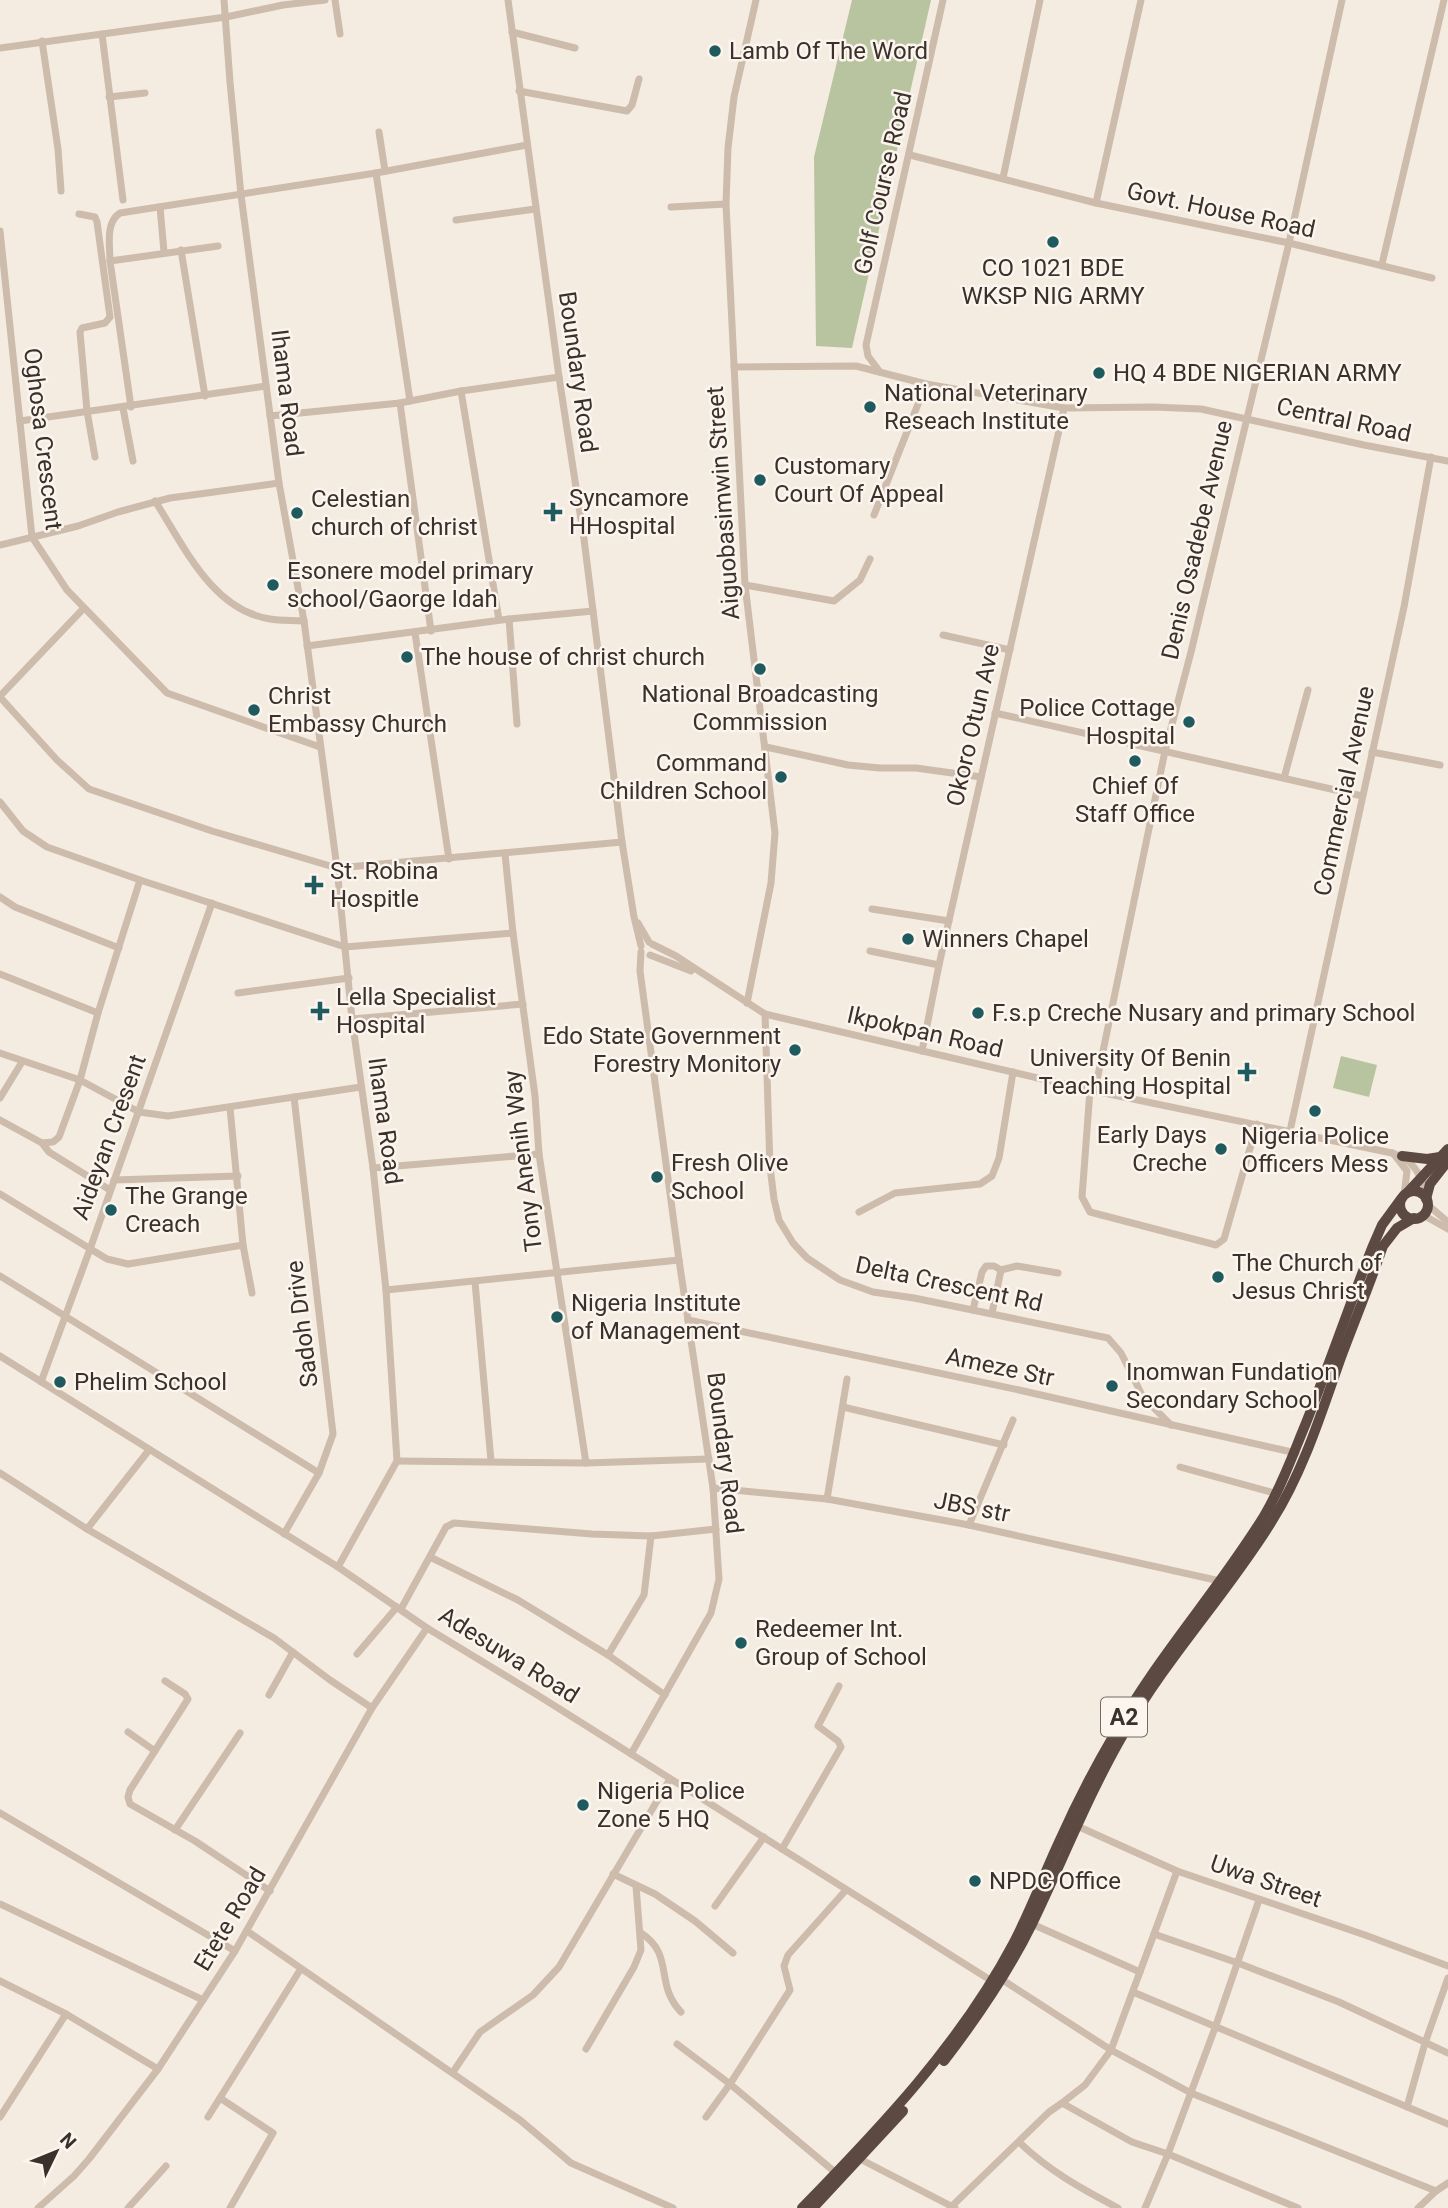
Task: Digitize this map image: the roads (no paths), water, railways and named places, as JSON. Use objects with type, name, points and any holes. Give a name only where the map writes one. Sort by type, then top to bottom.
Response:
[{"type":"highway","name":"A2","points":[[813,2208],[860,2159],[941,2066],[1032,1924],[1075,1825],[1142,1702],[1247,1559],[1324,1407],[1383,1246],[1396,1228],[1418,1217],[1427,1199],[1430,1184],[1448,1149]]},
{"type":"highway","points":[[1397,1154],[1444,1159]]},
{"type":"highway","name":"A2","points":[[1299,1454],[1371,1248],[1382,1225],[1421,1177],[1444,1159]]},
{"type":"highway","points":[[1418,1217],[1403,1212],[1404,1196],[1421,1193],[1427,1199]]},
{"type":"highway","name":"A2","points":[[803,2208],[929,2070],[997,1980],[1060,1839],[1115,1732],[1140,1691],[1281,1495]]},
{"type":"street","name":"Ihama Road","points":[[224,0],[241,195],[279,483],[307,646],[337,868],[352,1019],[373,1168],[386,1290],[397,1461]]},
{"type":"street","points":[[0,48],[226,17],[283,5],[325,0]]},
{"type":"street","points":[[335,0],[340,34]]},
{"type":"street","name":"Boundary Road","points":[[508,0],[593,611],[622,842],[634,917],[647,949],[640,971],[713,1488],[716,1529],[719,1579],[711,1613],[631,1754]]},
{"type":"street","name":"Aiguobasimwin Street","points":[[747,1003],[775,858],[775,833],[745,586],[726,204],[728,148],[734,97],[756,0]]},
{"type":"street","name":"Golf Course Road","points":[[868,356],[866,345],[943,0]]},
{"type":"street","points":[[1003,178],[1040,0]]},
{"type":"street","points":[[1096,203],[1141,0]]},
{"type":"street","name":"Denis Osadebe Avenue","points":[[1257,1124],[1224,1239],[1216,1245],[1090,1212],[1084,1205],[1082,1197],[1092,1090],[1126,947],[1166,751],[1289,243],[1342,0]]},
{"type":"street","points":[[1382,264],[1444,0]]},
{"type":"street","points":[[512,32],[575,48]]},
{"type":"street","points":[[102,34],[123,200]]},
{"type":"street","points":[[42,41],[58,149],[61,191]]},
{"type":"street","points":[[519,91],[627,111],[632,105],[639,79]]},
{"type":"street","points":[[110,97],[145,93]]},
{"type":"street","points":[[379,132],[385,171]]},
{"type":"street","points":[[133,461],[110,261],[110,227],[116,216],[527,145]]},
{"type":"street","name":"Govt. House Road","points":[[910,155],[1096,203],[1289,243],[1432,278]]},
{"type":"street","points":[[376,173],[410,401]]},
{"type":"street","points":[[671,207],[726,204]]},
{"type":"street","points":[[160,207],[164,252]]},
{"type":"street","points":[[456,220],[536,208]]},
{"type":"street","points":[[79,214],[90,214],[97,222],[110,317],[105,323],[82,328],[80,331],[87,411],[95,457]]},
{"type":"street","name":"Oghosa Crescent","points":[[0,231],[32,537],[83,609],[167,693],[320,747]]},
{"type":"street","points":[[110,261],[218,246]]},
{"type":"street","points":[[181,250],[205,396]]},
{"type":"street","points":[[856,366],[868,356],[880,372]]},
{"type":"street","name":"Central Road","points":[[734,367],[856,366],[926,384],[1064,408],[1201,409],[1448,461]]},
{"type":"street","points":[[270,416],[410,401],[559,377]]},
{"type":"street","points":[[874,515],[926,384]]},
{"type":"street","points":[[20,421],[266,386]]},
{"type":"street","points":[[461,391],[499,620]]},
{"type":"street","points":[[400,402],[432,631]]},
{"type":"street","name":"Okoro Otun Ave","points":[[922,1051],[1064,408]]},
{"type":"street","name":"Commercial Avenue","points":[[1290,1131],[1409,580],[1431,457]]},
{"type":"street","points":[[0,545],[78,526],[155,501],[279,483]]},
{"type":"street","points":[[155,501],[202,573],[220,595],[239,609],[256,615],[270,619],[303,621]]},
{"type":"street","points":[[745,586],[834,601],[860,580],[870,559]]},
{"type":"street","points":[[83,609],[0,697],[57,760],[89,789],[212,831],[337,868],[622,842]]},
{"type":"street","points":[[307,646],[499,620],[593,611]]},
{"type":"street","points":[[509,619],[517,724]]},
{"type":"street","points":[[415,633],[449,859]]},
{"type":"street","points":[[943,635],[1010,650]]},
{"type":"street","points":[[1284,778],[1308,690]]},
{"type":"street","points":[[995,713],[1362,796]]},
{"type":"street","points":[[766,747],[848,765],[916,768],[981,777]]},
{"type":"street","points":[[1372,752],[1440,765]]},
{"type":"street","points":[[0,802],[23,831],[35,841],[141,880],[345,947],[513,933]]},
{"type":"street","name":"Tony Anenih Way","points":[[505,854],[539,1154],[586,1463]]},
{"type":"street","points":[[43,1143],[53,1142],[59,1137],[80,1080],[98,1013],[141,880]]},
{"type":"street","points":[[0,897],[15,907],[119,948]]},
{"type":"street","name":"Aideyan Cresent","points":[[41,1382],[212,903]]},
{"type":"street","points":[[872,909],[949,921]]},
{"type":"street","name":"Ikpokpan Road","points":[[647,949],[677,956],[765,1014],[1092,1090],[1397,1154]]},
{"type":"street","points":[[870,951],[939,965]]},
{"type":"street","points":[[0,974],[98,1013]]},
{"type":"street","points":[[238,993],[349,978]]},
{"type":"street","points":[[352,1019],[523,1004]]},
{"type":"street","name":"Delta Crescent Rd","points":[[765,1014],[770,1167],[774,1199],[779,1220],[793,1243],[807,1258],[840,1280],[873,1292],[992,1313],[1108,1338],[1121,1353],[1143,1397],[1171,1425]]},
{"type":"street","points":[[0,1053],[80,1080],[139,1112],[168,1116],[361,1087]]},
{"type":"street","points":[[0,1098],[22,1062]]},
{"type":"street","points":[[859,1212],[895,1193],[980,1184],[992,1176],[999,1158],[1013,1072]]},
{"type":"street","name":"Sadoh Drive","points":[[284,1534],[319,1473],[333,1434],[294,1097]]},
{"type":"street","points":[[230,1108],[243,1245],[252,1293]]},
{"type":"street","points":[[0,1120],[43,1143],[49,1152],[110,1189]]},
{"type":"street","points":[[373,1168],[539,1154]]},
{"type":"street","points":[[1397,1154],[1410,1161],[1421,1177],[1427,1199],[1448,1222]]},
{"type":"street","points":[[1397,1154],[1408,1171],[1404,1196]]},
{"type":"street","points":[[114,1180],[238,1176]]},
{"type":"street","points":[[0,1194],[107,1259],[128,1264],[243,1245]]},
{"type":"street","points":[[1418,1217],[1448,1229]]},
{"type":"street","points":[[386,1290],[679,1260]]},
{"type":"street","points":[[974,1310],[984,1269],[994,1266],[1001,1272]]},
{"type":"street","points":[[1001,1272],[1017,1266],[1058,1273]]},
{"type":"street","points":[[992,1313],[1001,1272]]},
{"type":"street","points":[[0,1276],[319,1473]]},
{"type":"street","points":[[475,1282],[491,1461]]},
{"type":"street","name":"Ameze Str","points":[[688,1320],[1019,1390],[1299,1454]]},
{"type":"street","name":"Adesuwa Road","points":[[0,1356],[338,1567],[427,1628],[845,1890],[1111,2050],[1191,2093],[1436,2191]]},
{"type":"street","points":[[827,1499],[846,1379]]},
{"type":"street","points":[[843,1407],[1004,1445]]},
{"type":"street","points":[[969,1525],[1013,1420]]},
{"type":"street","points":[[87,1529],[149,1450]]},
{"type":"street","points":[[338,1567],[397,1461],[586,1463],[709,1459]]},
{"type":"street","points":[[1180,1467],[1281,1495]]},
{"type":"street","points":[[0,1473],[87,1529],[230,1611],[372,1708]]},
{"type":"street","name":"JBS str","points":[[713,1488],[827,1499],[969,1525],[1220,1581]]},
{"type":"street","points":[[357,1654],[399,1608],[446,1527],[454,1522],[592,1534],[651,1536],[716,1529]]},
{"type":"street","points":[[608,1655],[645,1595],[651,1536]]},
{"type":"street","points":[[430,1557],[518,1600],[608,1655],[664,1695]]},
{"type":"street","name":"Etete Road","points":[[38,2208],[89,2159],[158,2069],[247,1931],[372,1708],[427,1628]]},
{"type":"street","points":[[269,1695],[293,1652]]},
{"type":"street","points":[[165,1681],[188,1699],[130,1790],[130,1804],[270,1891]]},
{"type":"street","points":[[782,1849],[841,1747],[838,1741],[818,1726],[839,1686]]},
{"type":"street","points":[[128,1732],[155,1751]]},
{"type":"street","points":[[175,1830],[240,1733]]},
{"type":"street","points":[[453,2072],[480,2032],[517,2008],[542,1987],[559,1967],[670,1779]]},
{"type":"street","points":[[0,1813],[235,1951]]},
{"type":"street","name":"Uwa Street","points":[[1075,1825],[1177,1871],[1448,1966]]},
{"type":"street","points":[[715,1906],[764,1837]]},
{"type":"street","points":[[860,2159],[954,2207],[1049,2112],[1085,2085],[1111,2050],[1177,1871]]},
{"type":"street","points":[[612,1874],[655,1894],[695,1921],[733,1953]]},
{"type":"street","points":[[586,2049],[634,1968],[641,1950],[636,1886]]},
{"type":"street","points":[[706,2117],[790,1990],[784,1966],[788,1955],[845,1890]]},
{"type":"street","points":[[1145,2208],[1215,2028],[1258,1900]]},
{"type":"street","points":[[0,1904],[203,2000]]},
{"type":"street","points":[[1032,1924],[1140,1972]]},
{"type":"street","points":[[247,1931],[300,1970],[453,2072],[520,2120],[571,2163],[673,2208]]},
{"type":"street","points":[[641,1933],[652,1940],[662,1956],[664,1985],[681,2012]]},
{"type":"street","points":[[1154,1934],[1339,2002],[1448,2053]]},
{"type":"street","points":[[208,2117],[300,1970]]},
{"type":"street","points":[[1407,2107],[1425,2043],[1448,1978]]},
{"type":"street","points":[[0,1981],[66,2014],[158,2069]]},
{"type":"street","points":[[1133,1992],[1448,2124]]},
{"type":"street","points":[[0,2117],[3,2104],[66,2014]]},
{"type":"street","points":[[677,2044],[730,2084],[836,2173]]},
{"type":"street","points":[[220,2098],[273,2133],[230,2208]]},
{"type":"street","points":[[1062,2103],[1132,2142],[1168,2154],[1297,2208]]},
{"type":"street","points":[[1019,2142],[1066,2180],[1118,2208]]},
{"type":"street","points":[[128,2208],[166,2166]]},
{"type":"street","points":[[1418,2208],[1448,2184]]},
{"type":"place","name":"Lamb Of The Word","points":[[715,51]]},
{"type":"place","name":"CO 1021 BDE WKSP NIG ARMY","points":[[1053,242]]},
{"type":"place","name":"HQ 4 BDE NIGERIAN ARMY","points":[[1099,373]]},
{"type":"place","name":"National Veterinary Reseach Institute","points":[[870,407]]},
{"type":"place","name":"Customary Court Of Appeal","points":[[760,480]]},
{"type":"place","name":"Syncamore HHospital","points":[[553,512]]},
{"type":"place","name":"Celestian church of christ","points":[[297,513]]},
{"type":"place","name":"Esonere model primary school/Gaorge Idah","points":[[273,585]]},
{"type":"place","name":"The house of christ church","points":[[407,657]]},
{"type":"place","name":"National Broadcasting Commission","points":[[760,669]]},
{"type":"place","name":"Christ Embassy Church","points":[[254,710]]},
{"type":"place","name":"Police Cottage Hospital","points":[[1189,722]]},
{"type":"place","name":"Chief Of Staff Office","points":[[1135,761]]},
{"type":"place","name":"Command Children School","points":[[781,777]]},
{"type":"place","name":"St. Robina Hospitle","points":[[314,885]]},
{"type":"place","name":"Winners Chapel","points":[[908,939]]},
{"type":"place","name":"Lella Specialist Hospital","points":[[320,1011]]},
{"type":"place","name":"F.s.p Creche Nusary and primary School","points":[[978,1013]]},
{"type":"place","name":"Edo State Government Forestry Monitory","points":[[795,1050]]},
{"type":"place","name":"University Of Benin Teaching Hospital","points":[[1247,1072]]},
{"type":"place","name":"Nigeria Police Officers Mess","points":[[1315,1111]]},
{"type":"place","name":"Early Days Creche","points":[[1221,1149]]},
{"type":"place","name":"Fresh Olive School","points":[[657,1177]]},
{"type":"place","name":"The Grange Creach","points":[[111,1210]]},
{"type":"place","name":"The Church of Jesus Christ","points":[[1218,1277]]},
{"type":"place","name":"Nigeria Institute of Management","points":[[557,1317]]},
{"type":"place","name":"Phelim School","points":[[60,1382]]},
{"type":"place","name":"Inomwan Fundation Secondary School","points":[[1112,1386]]},
{"type":"place","name":"Redeemer Int. Group of School","points":[[741,1643]]},
{"type":"place","name":"Nigeria Police Zone 5 HQ","points":[[583,1805]]},
{"type":"place","name":"NPDC Office","points":[[975,1881]]}]
